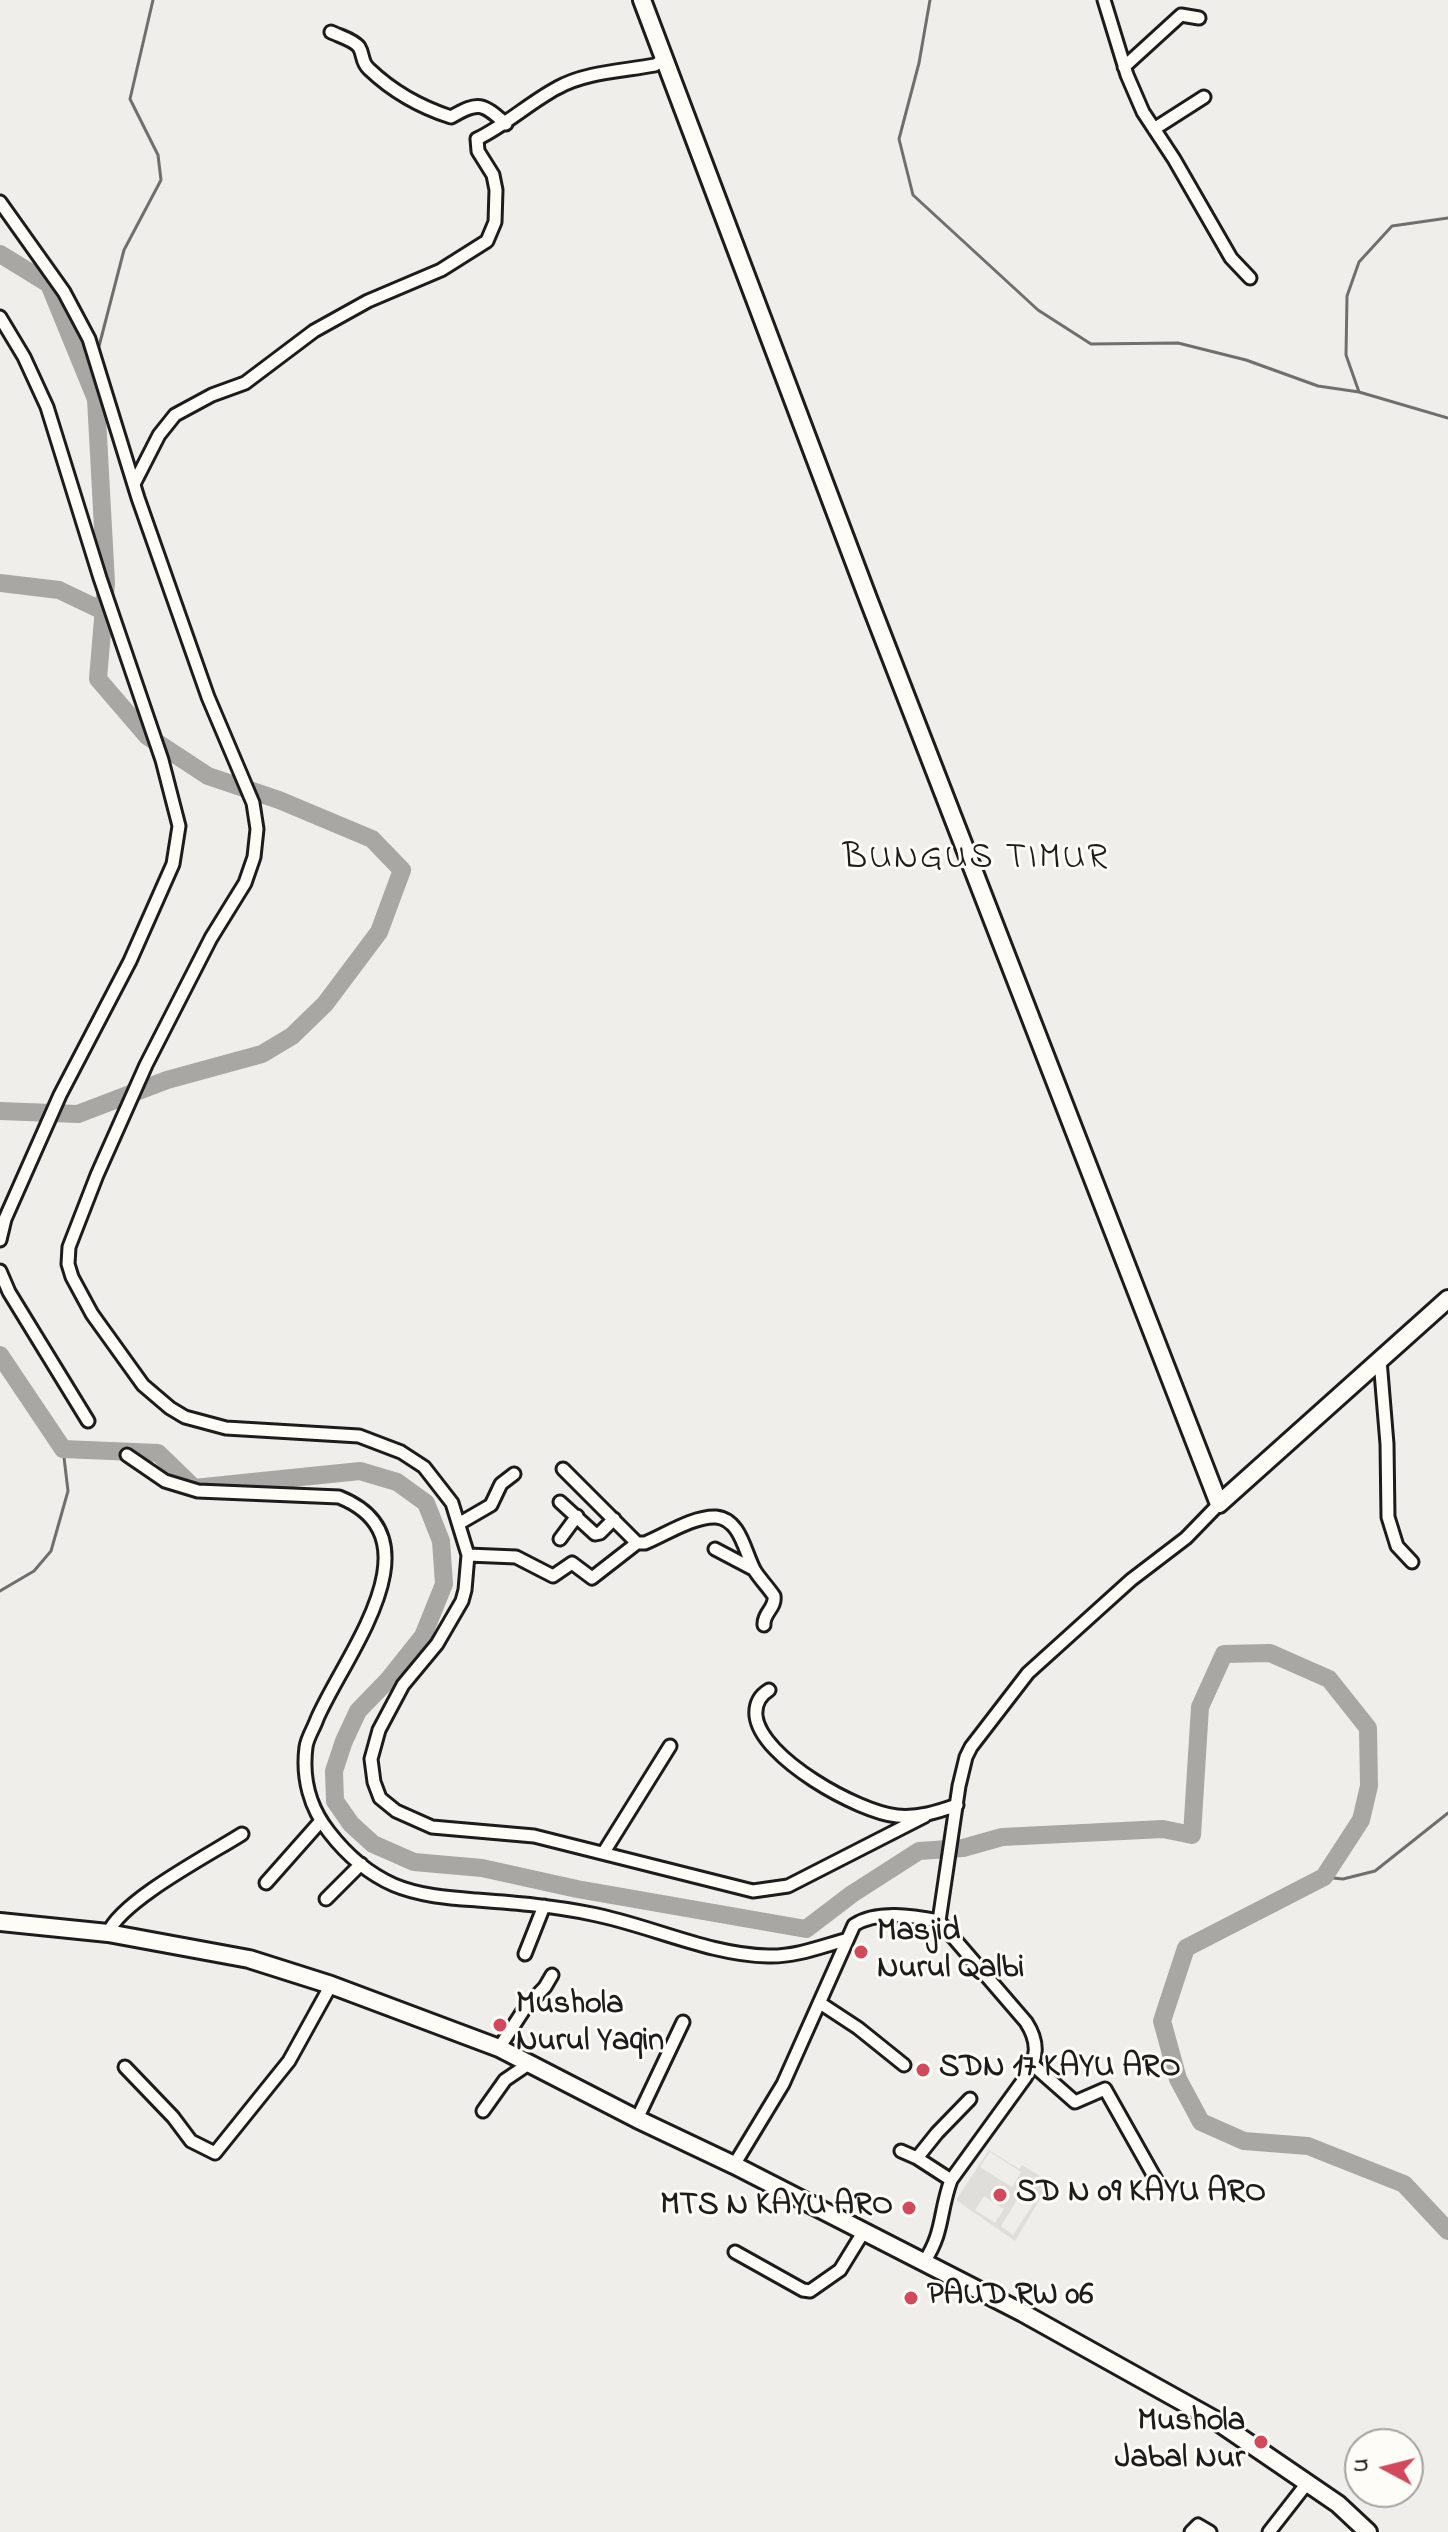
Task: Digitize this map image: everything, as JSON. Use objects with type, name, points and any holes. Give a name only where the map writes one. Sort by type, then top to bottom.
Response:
[{"type":"street","points":[[642,0],[874,616],[1219,1504]]},
{"type":"street","points":[[1104,0],[1124,67],[1143,112],[1231,258],[1250,278]]},
{"type":"street","points":[[1124,67],[1181,15],[1199,18]]},
{"type":"street","points":[[331,32],[355,44],[360,49],[362,62],[394,90],[429,110],[451,117],[472,104],[486,107],[506,124]]},
{"type":"street","points":[[134,484],[159,435],[175,415],[212,395],[245,383],[314,331],[368,301],[441,270],[487,241],[495,222],[496,190],[493,175],[478,151],[477,139],[506,124],[554,89],[571,81],[655,65],[664,59]]},
{"type":"street","points":[[1154,129],[1204,97]]},
{"type":"street","points":[[0,202],[45,262],[89,339],[134,484],[208,697],[253,803],[257,842],[245,883],[211,938],[146,1065],[69,1247],[68,1264],[72,1277],[92,1314],[143,1385],[185,1417],[226,1428],[359,1436],[401,1452],[424,1467],[452,1503],[462,1522],[468,1555],[462,1601],[437,1644],[403,1685],[379,1730],[371,1759],[380,1798],[396,1811],[432,1827],[534,1836],[753,1891],[773,1890],[806,1877],[925,1816]]},
{"type":"street","points":[[0,317],[24,357],[47,407],[100,578],[162,760],[179,826],[173,864],[130,961],[60,1095],[13,1201],[0,1240]]},
{"type":"street","points":[[0,1271],[9,1292],[88,1421]]},
{"type":"street","points":[[939,1921],[966,1757],[1028,1673],[1131,1580],[1186,1538],[1219,1504],[1448,1299]]},
{"type":"street","points":[[1380,1360],[1387,1444],[1388,1517],[1397,1546],[1412,1562]]},
{"type":"street","points":[[127,1455],[151,1473],[179,1487],[198,1491],[339,1497],[359,1505],[371,1516],[386,1544],[385,1575],[364,1631],[329,1692],[306,1745],[307,1789],[318,1824],[360,1865],[409,1891],[592,1913],[732,1951],[767,1956],[795,1953],[845,1940]]},
{"type":"street","points":[[563,1469],[637,1543]]},
{"type":"street","points":[[462,1522],[494,1502],[503,1481],[514,1474]]},
{"type":"street","points":[[560,1502],[598,1535],[614,1519]]},
{"type":"street","points":[[560,1539],[577,1516]]},
{"type":"street","points":[[468,1555],[516,1557],[553,1576],[572,1563],[592,1578],[637,1543],[645,1543],[698,1521],[717,1517],[732,1526],[741,1537],[754,1569],[774,1596],[764,1625]]},
{"type":"street","points":[[715,1549],[754,1569]]},
{"type":"street","points":[[769,1690],[758,1701],[757,1722],[765,1741],[788,1762],[856,1802],[878,1811],[896,1816],[925,1816],[957,1811]]},
{"type":"street","points":[[604,1852],[670,1746]]},
{"type":"street","points":[[266,1883],[318,1824]]},
{"type":"street","points":[[108,1933],[112,1923],[124,1911],[242,1834]]},
{"type":"street","points":[[326,1899],[360,1865]]},
{"type":"street","points":[[525,1954],[544,1906]]},
{"type":"street","points":[[734,2165],[783,2084],[854,1925],[870,1917],[916,1917],[939,1921],[1033,2033],[1037,2050],[1033,2065],[951,2180],[936,2244],[924,2262]]},
{"type":"street","points":[[0,1922],[108,1933],[249,1959],[331,1985],[499,2048],[1023,2313],[1202,2412],[1308,2482],[1368,2532]]},
{"type":"street","points":[[499,2048],[525,2008],[552,1975]]},
{"type":"street","points":[[125,2067],[173,2117],[191,2141],[215,2153],[289,2061],[331,1985]]},
{"type":"street","points":[[820,2003],[858,2028],[904,2065]]},
{"type":"street","points":[[637,2119],[683,2022]]},
{"type":"street","points":[[483,2111],[505,2080],[530,2063]]},
{"type":"street","points":[[1033,2065],[1075,2102],[1105,2089],[1159,2185]]},
{"type":"street","points":[[917,2158],[970,2099]]},
{"type":"street","points":[[901,2151],[951,2180]]},
{"type":"street","points":[[735,2252],[810,2291],[840,2270],[864,2231]]},
{"type":"street","points":[[1269,2532],[1308,2482]]},
{"type":"street","points":[[1191,2532],[1198,2525],[1210,2532]]},
{"type":"shaded area","name":"SD N 09 KAYU ARO","points":[[989,2150],[1019,2169],[1022,2165],[1050,2182],[1015,2241],[956,2200]],"holes":[[[990,2152],[1021,2172],[1012,2187],[980,2167]],[[1024,2189],[1037,2198],[1013,2235],[1001,2226]],[[984,2196],[1004,2209],[995,2223],[975,2210]]]},
{"type":"waterway","points":[[97,354],[124,250],[161,180],[158,155],[130,99],[153,0]]},
{"type":"waterway","points":[[930,0],[919,63],[899,139],[913,195],[1038,310],[1091,344],[1178,343],[1246,360],[1318,386],[1359,392],[1448,418]]},
{"type":"waterway","points":[[1359,392],[1346,355],[1347,296],[1359,262],[1392,226],[1448,218]]},
{"type":"waterway","points":[[0,254],[49,284],[96,399],[106,583],[98,679],[147,736],[208,776],[279,800],[372,839],[402,870],[379,932],[325,1004],[292,1036],[262,1054],[167,1080],[78,1114],[0,1111]]},
{"type":"waterway","points":[[90,383],[94,369]]},
{"type":"waterway","points":[[0,583],[59,590],[103,611]]},
{"type":"waterway","points":[[0,1355],[63,1449],[158,1453],[194,1488],[360,1471],[397,1482],[426,1503],[441,1541],[444,1584],[423,1636],[358,1711],[334,1771],[335,1801],[351,1824],[373,1844],[414,1862],[482,1868],[577,1889],[806,1929],[852,1894],[919,1851],[963,1848],[1002,1837],[1163,1829],[1192,1835],[1200,1707],[1224,1654],[1270,1653],[1329,1679],[1368,1728],[1369,1786],[1361,1820],[1324,1877],[1186,1948],[1162,2021],[1178,2079],[1201,2122],[1244,2141],[1308,2146],[1404,2184],[1448,2231]]},
{"type":"waterway","points":[[0,1591],[34,1571],[51,1551],[68,1491],[63,1449]]},
{"type":"waterway","points":[[1324,1877],[1343,1879],[1375,1871],[1448,1813]]},
{"type":"place","name":"Masjid Nurul Qalbi","points":[[861,1952]]},
{"type":"place","name":"Mushola Nurul Yaqin","points":[[500,2025]]},
{"type":"place","name":"SDN 17 KAYU ARO","points":[[923,2070]]},
{"type":"place","name":"SD N 09 KAYU ARO","points":[[1000,2195]]},
{"type":"place","name":"MTS N KAYU ARO","points":[[909,2208]]},
{"type":"place","name":"PAUD RW 06","points":[[911,2298]]},
{"type":"place","name":"Mushola Jabal Nur","points":[[1261,2442]]},
{"type":"district","name":"BUNGUS TIMUR","points":[[976,861]]}]
